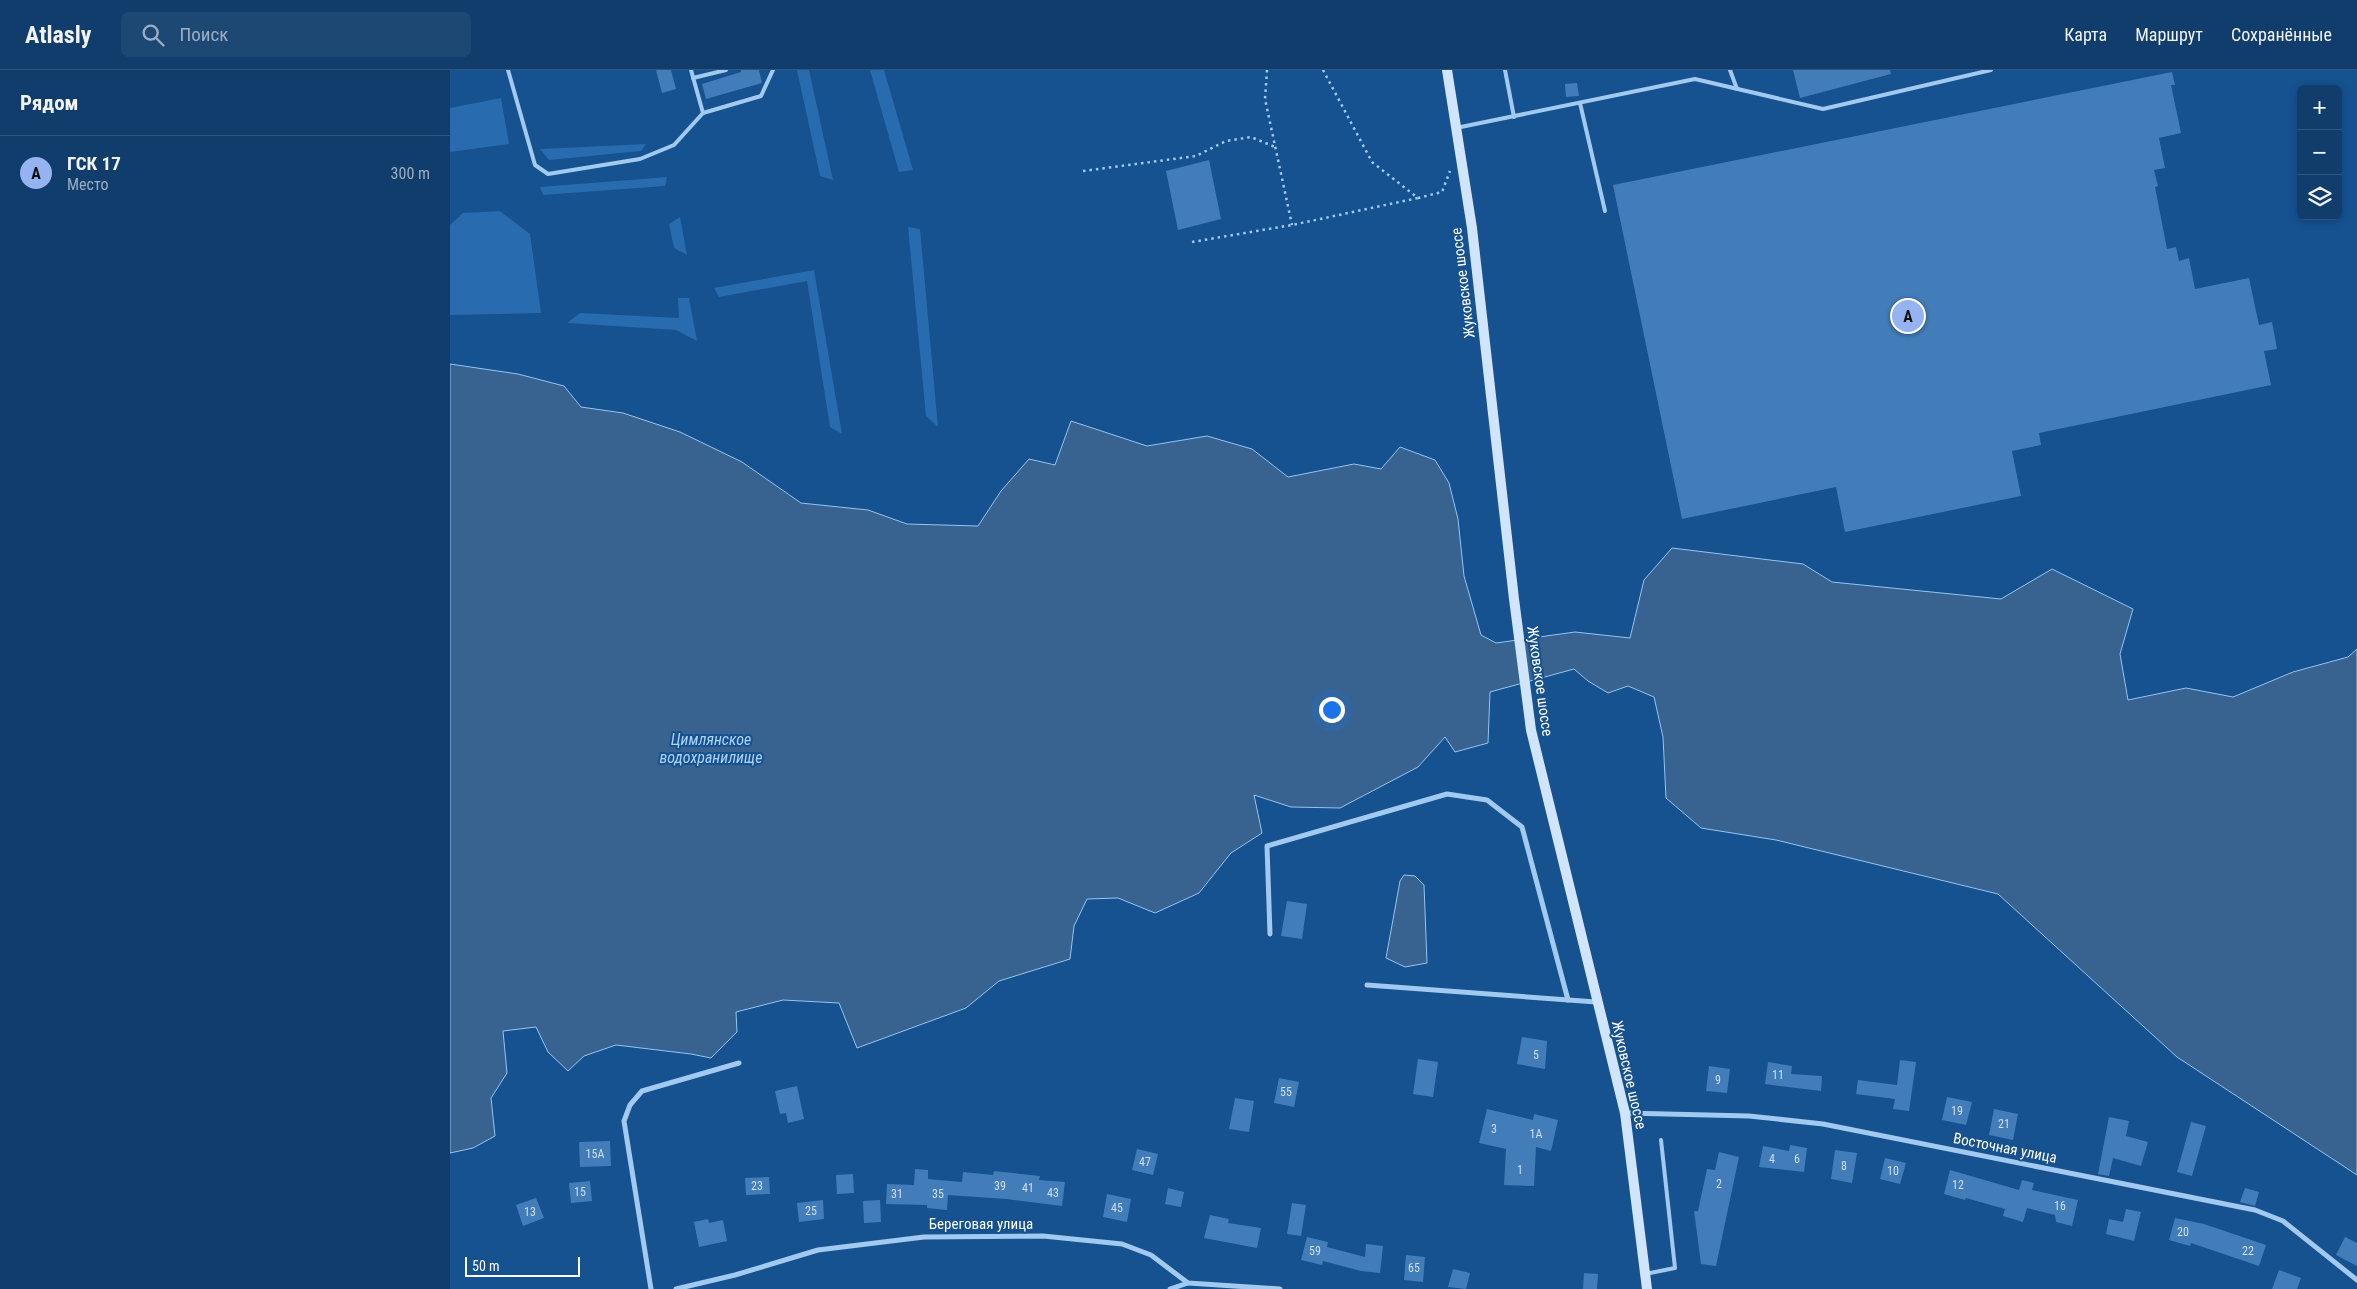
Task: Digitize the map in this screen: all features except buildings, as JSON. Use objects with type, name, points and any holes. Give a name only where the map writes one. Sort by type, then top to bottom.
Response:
[{"type":"main road","name":"Жуковское шоссе","points":[[1447,70],[1472,228],[1514,599],[1531,730],[1596,1002],[1625,1113],[1647,1289]]},
{"type":"street","points":[[1270,934],[1267,846],[1447,794],[1487,800],[1522,827],[1568,1000]]},
{"type":"street","points":[[1367,985],[1596,1002]]},
{"type":"street","points":[[651,1289],[624,1121],[630,1105],[642,1091],[739,1063]]},
{"type":"street","name":"Восточная улица","points":[[1625,1113],[1749,1116],[1823,1124],[2255,1210],[2283,1221],[2357,1280]]},
{"type":"street","name":"Береговая улица","points":[[676,1289],[818,1250],[934,1237],[1042,1236],[1122,1244],[1152,1255],[1188,1283]]},
{"type":"street","points":[[1170,1289],[1188,1283],[1279,1289]]},
{"type":"lane","points":[[508,70],[535,165],[548,174],[640,159],[674,145],[703,113],[761,96],[773,70]]},
{"type":"lane","points":[[691,70],[703,113]]},
{"type":"lane","points":[[693,78],[726,70]]},
{"type":"lane","points":[[1505,70],[1514,117]]},
{"type":"lane","points":[[1730,70],[1738,89]]},
{"type":"lane","points":[[1456,128],[1695,80],[1823,109],[1991,70]]},
{"type":"lane","points":[[1580,103],[1606,210]]},
{"type":"lane","points":[[1645,1274],[1675,1268],[1661,1140]]},
{"type":"path","points":[[1267,70],[1264,100],[1292,224]]},
{"type":"path","points":[[1323,70],[1372,162],[1418,198]]},
{"type":"path","points":[[1083,171],[1196,156],[1226,141],[1251,137],[1275,147]]},
{"type":"path","points":[[1192,242],[1292,224],[1442,192],[1460,148]]},
{"type":"shaded area","points":[[797,70],[809,70],[833,180],[820,176]]},
{"type":"shaded area","points":[[870,70],[884,70],[913,170],[899,172]]},
{"type":"shaded area","points":[[501,98],[509,144],[450,152],[450,108]]},
{"type":"shaded area","points":[[646,144],[641,151],[549,160],[540,149]]},
{"type":"shaded area","points":[[667,177],[665,186],[543,195],[540,187]]},
{"type":"shaded area","points":[[500,211],[530,234],[541,313],[450,315],[450,225],[463,213]]},
{"type":"shaded area","points":[[680,217],[687,255],[674,248],[669,224]]},
{"type":"shaded area","points":[[908,227],[920,229],[938,427],[926,416]]},
{"type":"shaded area","points":[[814,270],[842,434],[830,427],[807,281],[719,297],[714,288]]},
{"type":"shaded area","points":[[678,298],[689,298],[697,341],[676,330],[567,323],[580,313],[679,318]]},
{"type":"water","name":"Цимлянское водохранилище","points":[[450,364],[518,374],[564,386],[581,407],[623,413],[680,432],[742,462],[801,503],[868,510],[907,524],[978,526],[1001,491],[1029,459],[1055,465],[1071,421],[1147,446],[1207,436],[1252,449],[1288,477],[1354,464],[1381,469],[1400,447],[1435,460],[1449,483],[1458,519],[1464,576],[1481,635],[1496,643],[1575,632],[1630,638],[1644,580],[1672,548],[1803,564],[1832,582],[2001,599],[2052,569],[2133,609],[2120,654],[2128,700],[2186,688],[2233,697],[2293,672],[2348,657],[2357,649],[2357,1175],[2177,1057],[1998,894],[1776,840],[1701,828],[1666,798],[1663,737],[1654,697],[1628,686],[1608,693],[1588,681],[1574,669],[1490,692],[1488,743],[1455,752],[1445,737],[1418,767],[1340,808],[1291,807],[1254,795],[1262,833],[1231,853],[1199,893],[1155,913],[1118,898],[1087,899],[1074,926],[1070,959],[999,981],[966,1008],[857,1048],[839,1003],[783,1000],[736,1012],[737,1032],[711,1058],[616,1045],[584,1056],[568,1071],[548,1052],[536,1027],[503,1031],[507,1073],[491,1098],[495,1136],[473,1148],[450,1153]]},
{"type":"water","points":[[1404,875],[1415,876],[1424,885],[1427,963],[1405,967],[1386,958],[1400,881]]},
{"type":"place","name":"ГСК 17","points":[[1908,316]]}]
